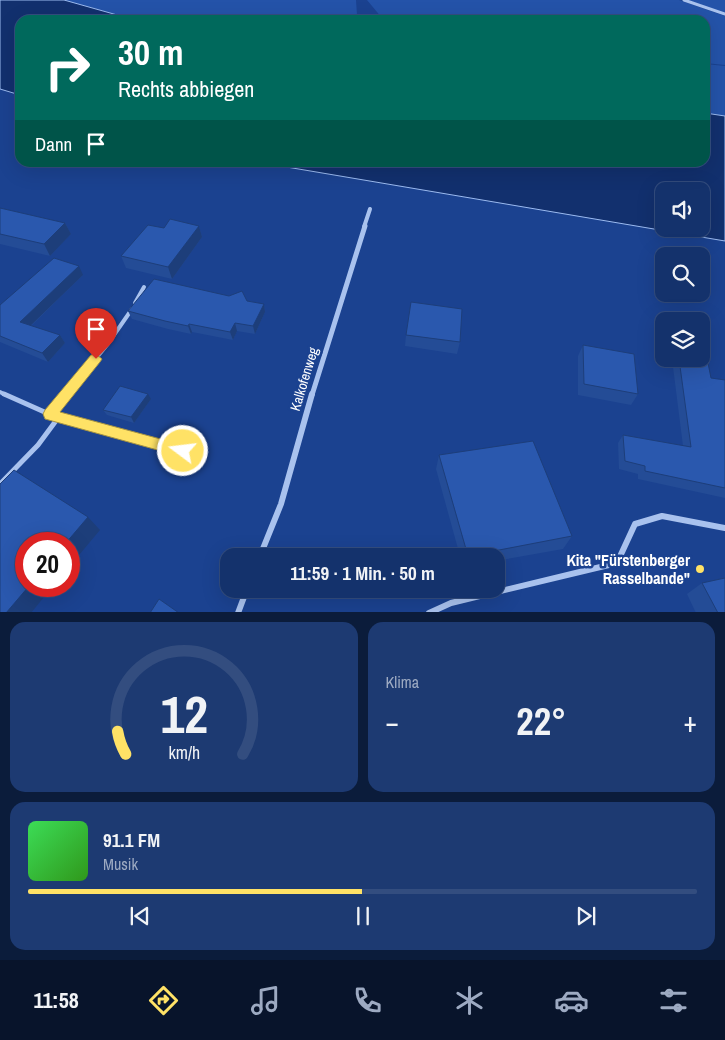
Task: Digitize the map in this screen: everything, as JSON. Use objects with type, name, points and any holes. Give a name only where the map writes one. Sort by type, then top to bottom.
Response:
[{"type":"street","points":[[684,0],[725,14]]},
{"type":"street","name":"Kalkofenweg","points":[[263,548],[280,504],[370,209]]},
{"type":"street","points":[[429,612],[451,603],[617,564],[635,524],[662,516],[725,528]]},
{"type":"street","points":[[238,612],[243,598]]},
{"type":"lane","points":[[49,414],[118,331],[144,287]]},
{"type":"lane","points":[[0,392],[58,418],[183,451]]},
{"type":"lane","points":[[0,484],[38,445],[58,418]]},
{"type":"shaded area","points":[[0,0],[64,0],[117,15],[15,15],[15,94],[0,89]]},
{"type":"shaded area","points":[[64,0],[356,0],[357,15],[117,15]]},
{"type":"shaded area","points":[[367,0],[679,0],[725,16],[725,65],[710,64],[710,15],[380,15]]},
{"type":"shaded area","points":[[686,0],[725,0],[725,14]]},
{"type":"shaded area","points":[[710,64],[725,66],[725,116],[710,114]]},
{"type":"shaded area","points":[[710,114],[725,116],[725,241],[701,237],[710,237],[710,182],[655,182],[655,229],[287,167],[710,167]]},
{"type":"building","points":[[0,208],[65,223],[44,244],[0,234]]},
{"type":"building","points":[[170,219],[199,226],[168,267],[121,256],[148,225],[164,228]]},
{"type":"building","points":[[54,258],[79,266],[20,322],[60,335],[42,353],[0,336],[0,305]]},
{"type":"building","points":[[154,279],[229,296],[242,291],[247,301],[264,304],[253,326],[235,323],[230,332],[189,324],[188,326],[128,311]]},
{"type":"building","points":[[411,302],[462,309],[460,342],[406,335]]},
{"type":"building","points":[[583,345],[634,354],[638,394],[584,384]]},
{"type":"building","points":[[680,367],[709,367],[711,378],[725,380],[725,488],[645,471],[645,466],[625,461],[623,435],[691,447]]},
{"type":"building","points":[[120,386],[148,394],[131,417],[103,410]]},
{"type":"building","points":[[533,441],[572,536],[505,549],[466,548],[439,455]]},
{"type":"building","points":[[14,470],[88,517],[75,532],[15,532],[15,597],[20,597],[7,612],[0,612],[0,484]]},
{"type":"building","points":[[725,578],[725,612],[717,612],[702,583]]},
{"type":"building","points":[[159,599],[178,612],[151,612]]},
{"type":"place","name":"Kita \"Fürstenberger Rasselbande\"","points":[[700,569]]},
{"type":"route","points":[[96,359],[49,414],[183,451]]}]
